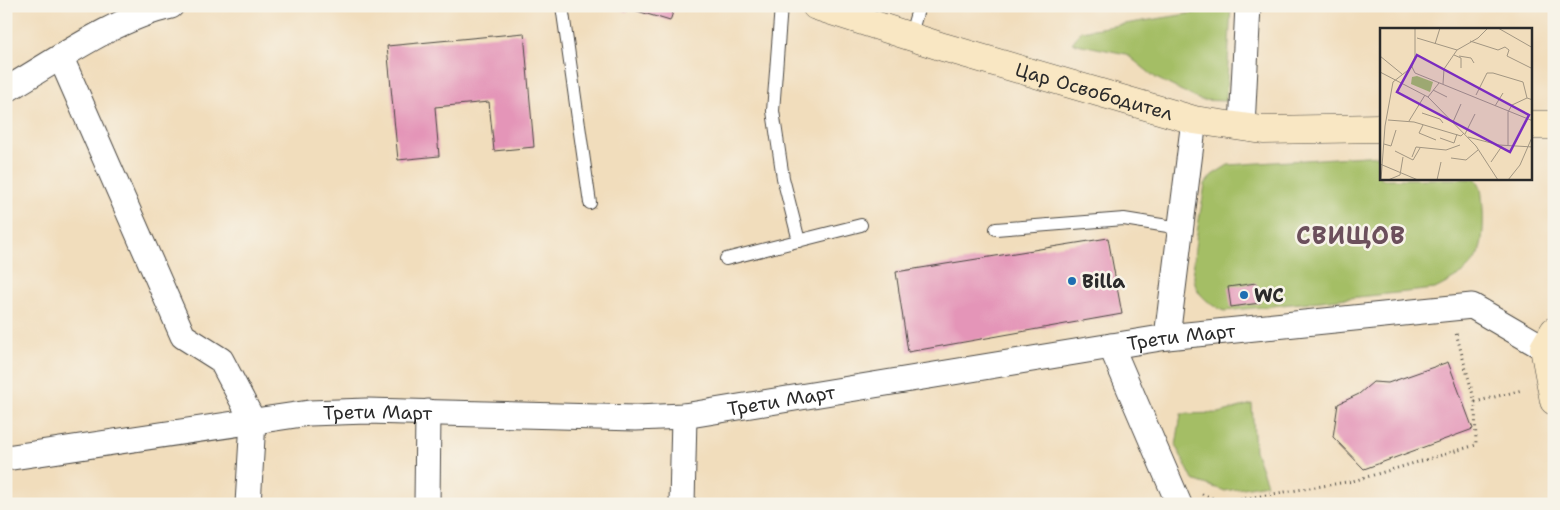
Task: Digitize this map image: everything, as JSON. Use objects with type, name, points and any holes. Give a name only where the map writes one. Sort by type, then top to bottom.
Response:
[{"type":"street","points":[[6,90],[61,58],[115,16],[171,6]]},
{"type":"street","name":"Цар Освободител","points":[[816,6],[910,37],[1194,120],[1263,130],[1380,128]]},
{"type":"street","points":[[1242,127],[1248,6]]},
{"type":"street","points":[[61,58],[183,336],[221,360],[252,421],[248,504]]},
{"type":"street","points":[[1167,337],[1194,120]]},
{"type":"street","points":[[1532,125],[1554,125]]},
{"type":"street","name":"Трети Март","points":[[6,458],[309,413],[367,411],[636,418],[684,416],[1167,337],[1472,306],[1551,335]]},
{"type":"street","points":[[1551,335],[1554,401]]},
{"type":"street","points":[[1111,346],[1190,499]]},
{"type":"street","points":[[427,504],[428,412]]},
{"type":"street","points":[[682,504],[684,416]]},
{"type":"lane","points":[[562,6],[590,203]]},
{"type":"lane","points":[[781,6],[773,111],[783,178],[799,241]]},
{"type":"lane","points":[[910,37],[918,6]]},
{"type":"lane","points":[[996,229],[1124,219],[1180,228]]},
{"type":"lane","points":[[726,259],[861,225]]},
{"type":"path","points":[[1190,499],[1223,502],[1353,481],[1476,445],[1476,402],[1455,330]]},
{"type":"path","points":[[1476,402],[1522,390]]},
{"type":"green space","points":[[1231,7],[1226,101],[1200,100],[1156,78],[1126,54],[1072,43],[1081,31]]},
{"type":"green space","points":[[1380,155],[1380,180],[1477,180],[1482,197],[1483,225],[1480,249],[1469,267],[1435,289],[1224,311],[1199,293],[1194,281],[1194,254],[1205,184],[1212,175],[1228,165]]},
{"type":"green space","points":[[1252,404],[1255,451],[1267,484],[1225,491],[1193,480],[1176,446],[1181,414],[1219,413]]},
{"type":"building","points":[[610,6],[629,6],[627,12]]},
{"type":"building","points":[[635,6],[675,6],[670,21],[634,10]]},
{"type":"building","points":[[524,33],[534,147],[494,151],[489,102],[435,107],[439,156],[398,160],[387,46]]},
{"type":"building","points":[[1108,238],[1122,314],[908,352],[896,272]]},
{"type":"building","name":"WC","points":[[1256,283],[1260,303],[1231,307],[1228,287]]},
{"type":"building","points":[[1448,362],[1473,429],[1364,469],[1333,437],[1338,404],[1359,394],[1373,382],[1388,383]]},
{"type":"place","name":"Billa","points":[[1072,281]]},
{"type":"place","name":"WC","points":[[1244,295]]},
{"type":"district","name":"СВИЩОВ","points":[[1351,236]]}]
